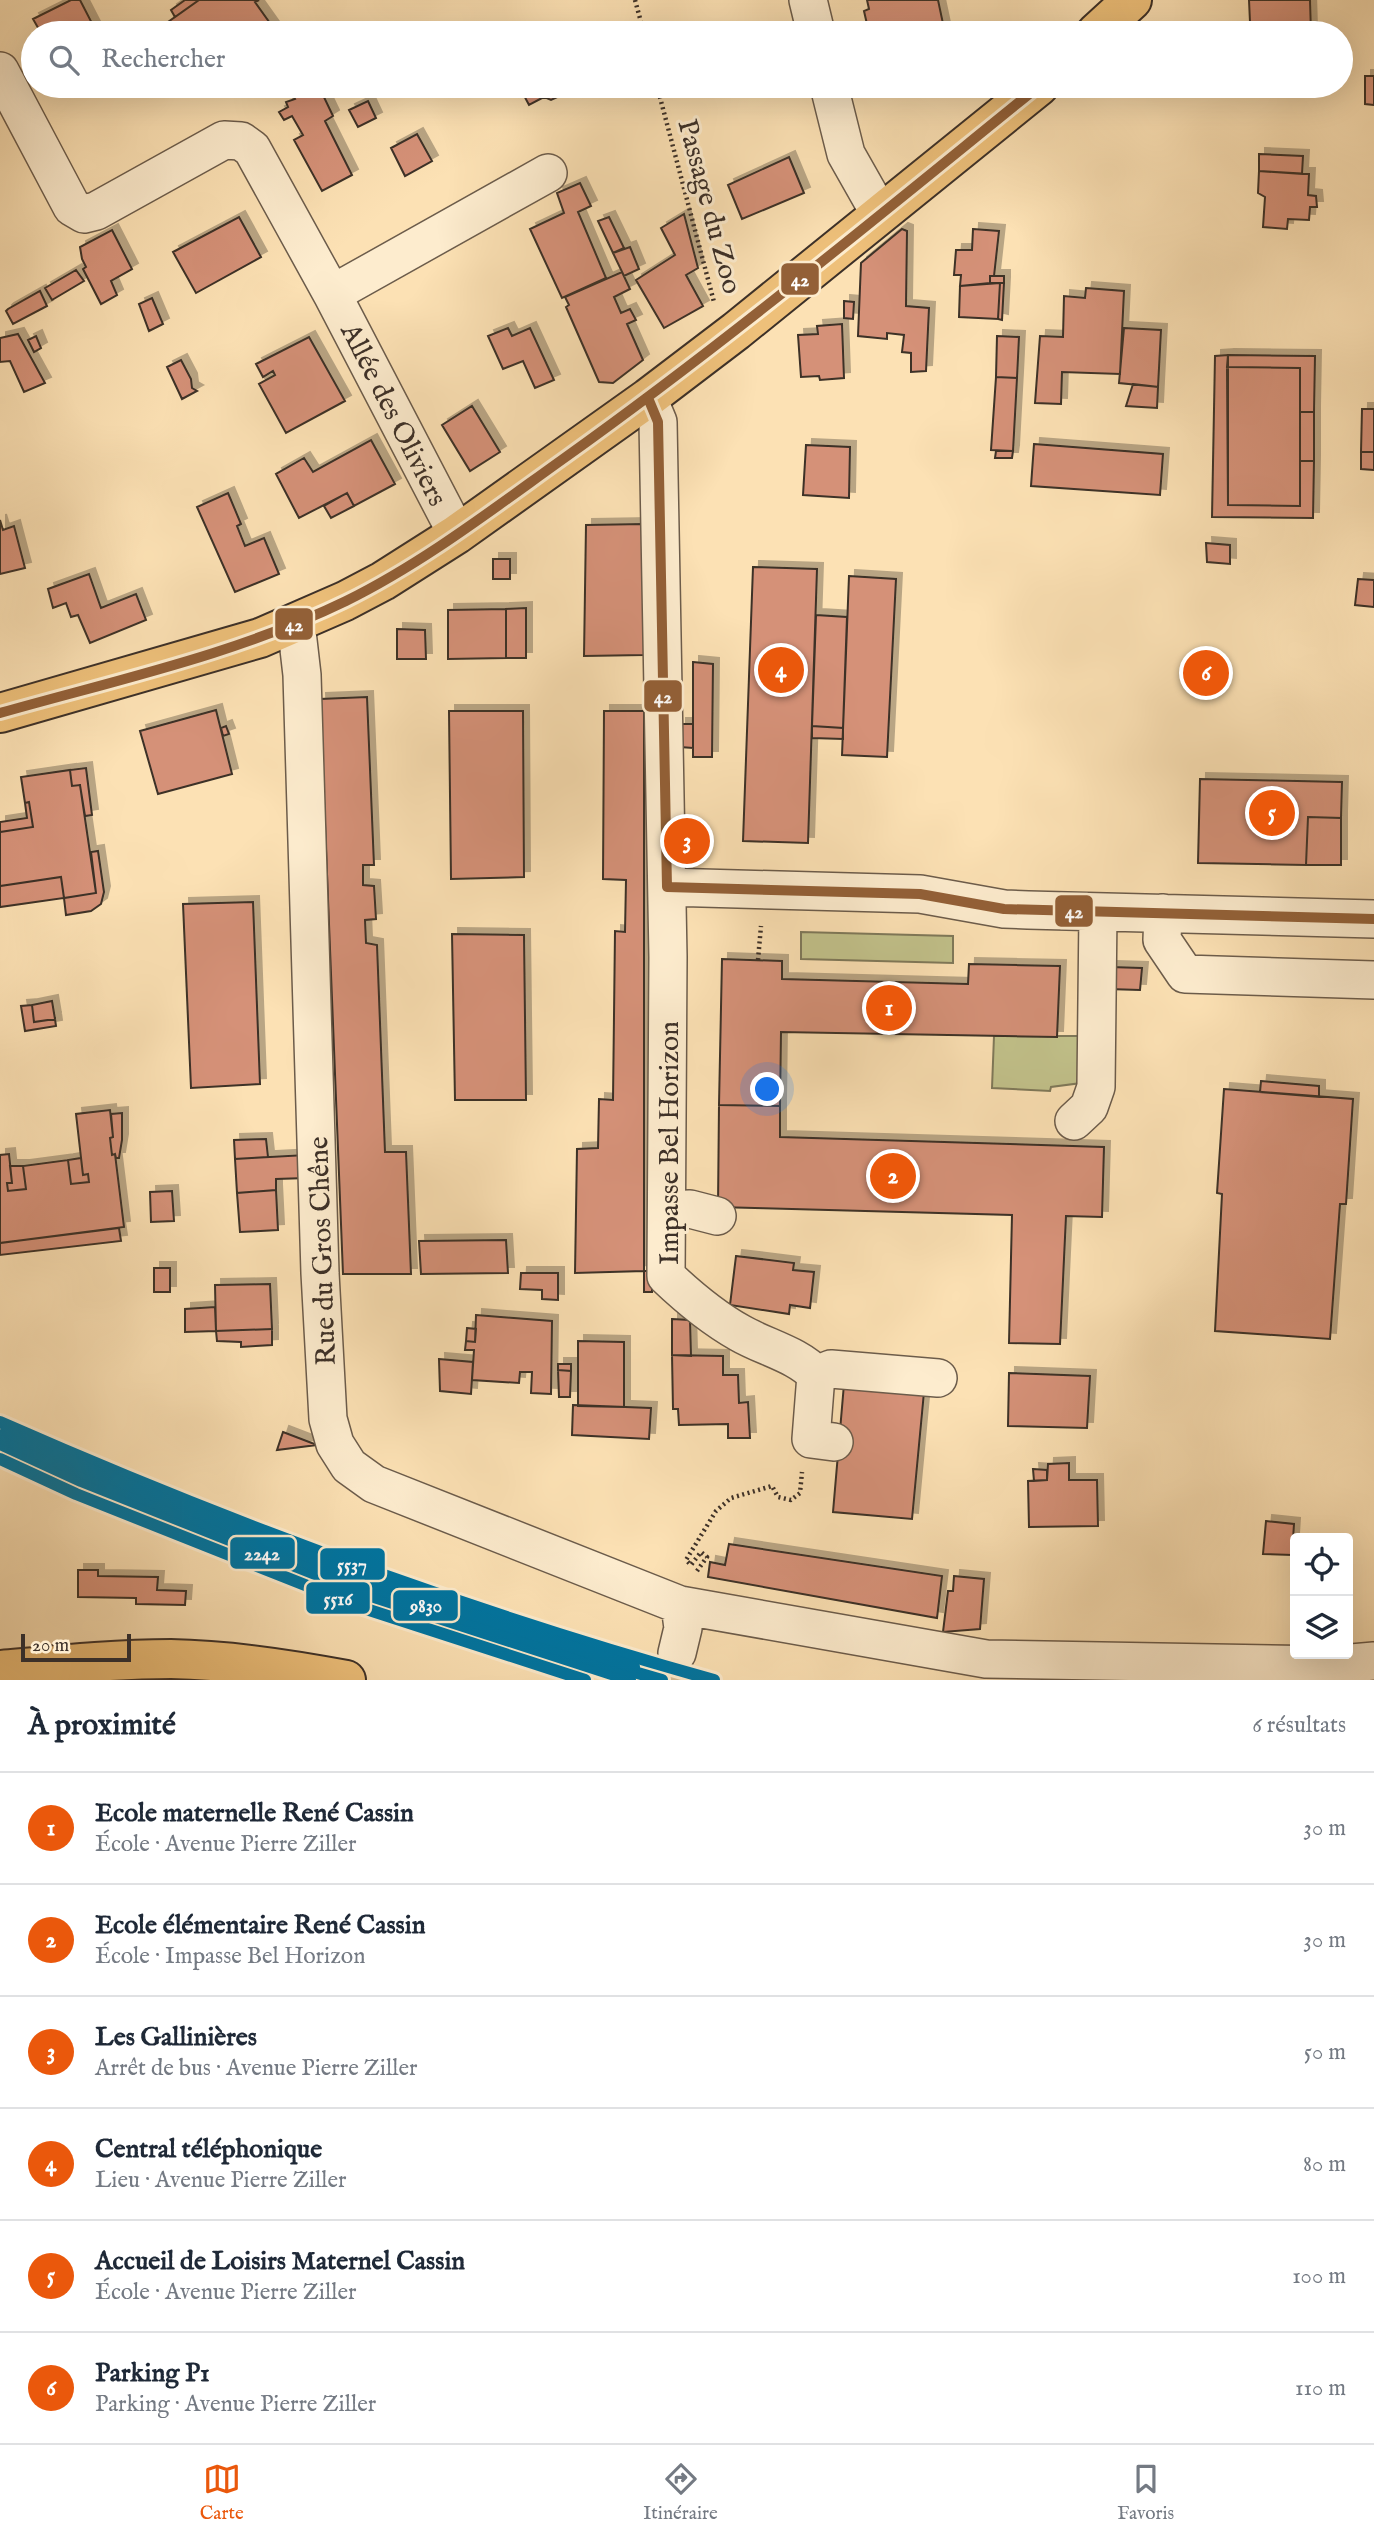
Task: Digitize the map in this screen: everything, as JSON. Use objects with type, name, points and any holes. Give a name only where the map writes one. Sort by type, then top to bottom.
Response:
[{"type":"main road","points":[[1109,21],[1132,0]]},
{"type":"main road","points":[[0,713],[260,638],[383,581],[457,534],[648,398],[736,331],[1024,98]]},
{"type":"main road","points":[[0,1670],[62,1664],[172,1670],[275,1667],[346,1680]]},
{"type":"street","points":[[808,0],[813,21]]},
{"type":"street","name":"Allée des Oliviers","points":[[0,71],[72,208],[84,214],[96,211],[224,140],[241,141],[252,149],[332,294],[457,534]]},
{"type":"street","points":[[832,98],[846,154],[880,214]]},
{"type":"street","name":"Allée des Oliviers","points":[[332,294],[548,173]]},
{"type":"street","name":"Impasse Bel Horizon","points":[[648,398],[658,422],[667,900],[666,1276],[737,1332],[807,1364],[817,1375]]},
{"type":"street","name":"Rue du Gros Chêne","points":[[296,623],[302,675],[320,1273],[328,1419],[335,1444],[349,1466],[374,1484],[680,1605],[986,1659],[1329,1665],[1374,1661]]},
{"type":"street","points":[[667,900],[920,894],[1004,909],[1374,919]]},
{"type":"street","points":[[1074,1121],[1089,1107],[1096,1087],[1098,912]]},
{"type":"street","points":[[1163,913],[1162,940],[1185,974],[1374,980]]},
{"type":"street","points":[[667,1210],[690,1209],[717,1216]]},
{"type":"street","points":[[822,1440],[817,1375],[831,1369],[937,1378]]},
{"type":"street","points":[[677,1653],[683,1628],[680,1605]]},
{"type":"path","points":[[635,0],[641,21]]},
{"type":"path","name":"Passage du Zoo","points":[[660,98],[715,309],[736,331]]},
{"type":"path","points":[[758,960],[761,922]]},
{"type":"path","points":[[680,1605],[687,1585],[707,1557],[701,1552],[691,1564],[686,1560],[716,1511],[731,1498],[772,1486],[778,1497],[791,1500],[800,1493],[805,1439],[822,1440]]},
{"type":"green space","points":[[801,932],[953,936],[953,963],[801,959]]},
{"type":"green space","points":[[994,1036],[1083,1036],[1081,1083],[1051,1087],[1050,1091],[992,1088]]},
{"type":"building","points":[[71,0],[80,0],[91,21],[34,21],[33,19]]},
{"type":"building","points":[[185,0],[199,0],[175,17],[171,10]]},
{"type":"building","points":[[199,0],[259,0],[255,2],[268,21],[169,21]]},
{"type":"building","points":[[867,0],[938,0],[942,21],[866,21],[864,11],[869,9]]},
{"type":"building","points":[[1249,0],[1310,0],[1311,21],[1250,21]]},
{"type":"building","points":[[1365,76],[1374,76],[1374,105],[1365,104]]},
{"type":"building","points":[[324,98],[333,116],[325,121],[352,175],[322,191],[294,140],[303,135],[292,116],[284,120],[279,112],[288,107],[286,102]]},
{"type":"building","points":[[525,98],[542,98],[529,105]]},
{"type":"building","points":[[368,101],[376,118],[358,127],[349,110]]},
{"type":"building","points":[[417,134],[432,161],[405,176],[391,148]]},
{"type":"building","points":[[1259,154],[1303,156],[1302,174],[1259,171]]},
{"type":"building","points":[[789,157],[804,193],[742,219],[728,185]]},
{"type":"building","points":[[1259,171],[1309,174],[1308,195],[1316,196],[1317,207],[1310,207],[1309,220],[1288,219],[1287,229],[1263,227],[1265,197],[1258,193]]},
{"type":"building","points":[[580,183],[591,206],[578,212],[606,278],[562,298],[530,229],[564,213],[557,193]]},
{"type":"building","points":[[684,214],[698,268],[686,275],[703,306],[664,328],[636,280],[675,255],[661,228]]},
{"type":"building","points":[[239,217],[261,257],[196,293],[173,252]]},
{"type":"building","points":[[609,217],[624,248],[613,253],[598,221]]},
{"type":"building","points":[[902,229],[907,231],[906,306],[929,308],[926,371],[911,372],[911,353],[902,352],[904,335],[887,333],[887,339],[858,336],[861,263]]},
{"type":"building","points":[[973,229],[999,231],[994,276],[990,276],[990,283],[960,286],[961,275],[954,275],[956,250],[972,250]]},
{"type":"building","points":[[112,230],[132,269],[111,281],[117,295],[101,304],[83,269],[86,267],[80,247]]},
{"type":"building","points":[[630,247],[639,269],[624,276],[613,253]]},
{"type":"building","points":[[76,270],[84,281],[52,300],[45,288]]},
{"type":"building","points":[[622,272],[630,289],[614,297],[621,313],[630,309],[636,320],[627,324],[643,360],[613,383],[599,382],[566,307],[569,305],[565,297]]},
{"type":"building","points":[[990,276],[1004,276],[1004,283],[990,283]]},
{"type":"building","points":[[1000,283],[1004,283],[1002,320],[998,319]]},
{"type":"building","points":[[1000,283],[998,319],[959,317],[960,286]]},
{"type":"building","points":[[1086,288],[1124,291],[1120,374],[1062,372],[1061,404],[1035,403],[1040,336],[1063,337],[1064,296],[1085,298]]},
{"type":"building","points":[[40,291],[47,306],[13,324],[6,311]]},
{"type":"building","points":[[152,298],[163,324],[149,331],[139,304]]},
{"type":"building","points":[[844,301],[854,302],[853,319],[844,318]]},
{"type":"building","points":[[842,324],[844,378],[820,380],[819,376],[801,377],[798,335],[818,334],[817,326]]},
{"type":"building","points":[[508,328],[512,336],[530,328],[554,380],[535,388],[523,361],[503,369],[488,336]]},
{"type":"building","points":[[1124,328],[1161,330],[1158,387],[1119,383]]},
{"type":"building","points":[[18,334],[45,383],[24,392],[10,361],[0,362],[0,338]]},
{"type":"building","points":[[36,336],[41,348],[34,352],[28,340]]},
{"type":"building","points":[[997,336],[1019,337],[1017,378],[996,377]]},
{"type":"building","points":[[309,337],[345,401],[286,433],[259,384],[275,375],[273,371],[263,377],[256,364]]},
{"type":"building","points":[[1228,355],[1315,356],[1314,412],[1300,412],[1300,368],[1227,367]]},
{"type":"building","points":[[1228,355],[1228,505],[1300,506],[1300,461],[1314,461],[1313,518],[1212,517],[1215,356]]},
{"type":"building","points":[[181,360],[191,379],[192,388],[197,391],[182,399],[167,367]]},
{"type":"building","points":[[1227,367],[1300,368],[1300,506],[1228,505]]},
{"type":"building","points":[[996,377],[1017,378],[1013,451],[991,450]]},
{"type":"building","points":[[1133,384],[1158,387],[1157,408],[1126,406]]},
{"type":"building","points":[[472,406],[500,452],[470,471],[442,425]]},
{"type":"building","points":[[1362,409],[1374,409],[1374,452],[1361,452]]},
{"type":"building","points":[[1300,412],[1314,412],[1314,461],[1300,461]]},
{"type":"building","points":[[371,440],[395,484],[354,506],[347,493],[299,518],[276,474],[304,458],[313,472]]},
{"type":"building","points":[[1034,444],[1163,454],[1160,495],[1031,486]]},
{"type":"building","points":[[806,445],[850,447],[849,498],[803,495]]},
{"type":"building","points":[[996,451],[1013,451],[1012,458],[995,458]]},
{"type":"building","points":[[1361,452],[1374,452],[1374,470],[1361,469]]},
{"type":"building","points":[[228,493],[241,524],[237,526],[245,546],[264,538],[279,574],[235,592],[197,507]]},
{"type":"building","points":[[347,493],[354,506],[331,518],[324,506]]},
{"type":"building","points":[[0,520],[3,530],[14,526],[25,568],[0,574]]},
{"type":"building","points":[[644,524],[644,655],[584,656],[586,525]]},
{"type":"building","points":[[1206,543],[1230,545],[1230,564],[1207,562]]},
{"type":"building","points":[[493,559],[510,559],[510,579],[493,579]]},
{"type":"building","points":[[753,567],[817,569],[808,843],[743,841]]},
{"type":"building","points":[[89,574],[101,608],[136,594],[146,620],[90,643],[78,615],[71,617],[66,603],[53,608],[48,589]]},
{"type":"building","points":[[849,576],[896,579],[887,757],[842,755]]},
{"type":"building","points":[[1358,579],[1374,580],[1374,607],[1355,605]]},
{"type":"building","points":[[526,608],[526,658],[506,658],[506,609]]},
{"type":"building","points":[[506,609],[506,658],[448,659],[448,610]]},
{"type":"building","points":[[816,615],[847,617],[843,728],[812,726]]},
{"type":"building","points":[[397,629],[425,630],[426,659],[397,659]]},
{"type":"building","points":[[693,662],[713,664],[712,757],[693,757]]},
{"type":"building","points":[[367,697],[374,865],[363,865],[363,885],[374,886],[376,919],[365,920],[366,943],[377,945],[385,1152],[406,1152],[411,1274],[343,1274],[320,699]]},
{"type":"building","points":[[216,710],[232,774],[158,794],[140,731]]},
{"type":"building","points":[[449,711],[523,711],[524,877],[451,879]]},
{"type":"building","points":[[604,711],[644,711],[644,1271],[575,1273],[577,1149],[598,1148],[599,1099],[613,1100],[615,931],[625,932],[626,880],[603,879]]},
{"type":"building","points":[[680,724],[693,724],[693,748],[680,747]]},
{"type":"building","points":[[226,726],[229,734],[223,736],[221,728]]},
{"type":"building","points":[[812,726],[843,728],[843,739],[812,738]]},
{"type":"building","points":[[86,768],[92,815],[85,816],[80,785],[72,786],[70,770]]},
{"type":"building","points":[[70,770],[72,786],[80,785],[96,893],[64,898],[61,877],[0,886],[0,832],[33,827],[29,802],[25,803],[21,777]]},
{"type":"building","points":[[1200,779],[1342,782],[1341,818],[1308,817],[1306,865],[1198,863]]},
{"type":"building","points":[[29,802],[33,827],[0,832],[0,822],[27,818],[25,803]]},
{"type":"building","points":[[1308,817],[1341,818],[1341,865],[1306,865]]},
{"type":"building","points":[[98,851],[104,892],[101,904],[91,911],[66,915],[64,898],[96,893],[91,852]]},
{"type":"building","points":[[61,877],[64,898],[0,907],[0,886]]},
{"type":"building","points":[[253,902],[260,1084],[191,1088],[183,904]]},
{"type":"building","points":[[452,934],[524,935],[526,1100],[455,1100]]},
{"type":"building","points":[[722,959],[782,961],[782,979],[968,984],[969,964],[1060,966],[1057,1037],[781,1032],[780,1106],[719,1105]]},
{"type":"building","points":[[1110,967],[1142,968],[1140,990],[1108,989]]},
{"type":"building","points":[[52,1001],[55,1019],[34,1022],[32,1005]]},
{"type":"building","points":[[32,1005],[34,1022],[55,1019],[56,1026],[25,1031],[21,1006]]},
{"type":"building","points":[[1261,1081],[1319,1086],[1319,1097],[1260,1092]]},
{"type":"building","points":[[1224,1089],[1353,1099],[1346,1204],[1340,1204],[1330,1339],[1215,1331],[1222,1194],[1217,1193]]},
{"type":"building","points":[[719,1105],[780,1106],[780,1137],[1104,1147],[1102,1217],[1066,1216],[1060,1344],[1009,1343],[1012,1215],[718,1207]]},
{"type":"building","points":[[110,1110],[112,1155],[115,1154],[124,1227],[0,1243],[0,1155],[9,1154],[12,1183],[7,1183],[8,1191],[26,1189],[23,1166],[68,1160],[71,1184],[89,1182],[88,1174],[83,1175],[76,1114]]},
{"type":"building","points":[[122,1113],[122,1140],[119,1158],[116,1158],[115,1154],[112,1155],[110,1138],[113,1137],[111,1114]]},
{"type":"building","points":[[266,1139],[268,1157],[235,1159],[234,1140]]},
{"type":"building","points":[[306,1155],[307,1178],[276,1179],[276,1190],[237,1193],[235,1159]]},
{"type":"building","points":[[81,1158],[83,1175],[88,1174],[89,1182],[71,1184],[68,1160]]},
{"type":"building","points":[[10,1166],[23,1166],[26,1189],[8,1191],[7,1183],[12,1183]]},
{"type":"building","points":[[276,1190],[278,1230],[240,1232],[237,1193]]},
{"type":"building","points":[[172,1191],[174,1221],[151,1222],[150,1192]]},
{"type":"building","points":[[119,1228],[121,1241],[0,1255],[0,1243]]},
{"type":"building","points":[[506,1240],[508,1273],[421,1274],[419,1241]]},
{"type":"building","points":[[736,1256],[794,1263],[793,1270],[814,1272],[810,1308],[790,1305],[789,1314],[730,1305]]},
{"type":"building","points":[[154,1268],[170,1268],[170,1292],[154,1292]]},
{"type":"building","points":[[644,1271],[652,1271],[652,1292],[644,1292]]},
{"type":"building","points":[[521,1273],[558,1273],[558,1300],[542,1299],[542,1290],[520,1289]]},
{"type":"building","points":[[270,1284],[272,1329],[216,1331],[215,1285]]},
{"type":"building","points":[[215,1307],[216,1331],[185,1332],[185,1309]]},
{"type":"building","points":[[476,1315],[552,1321],[551,1394],[531,1393],[532,1372],[520,1372],[519,1383],[472,1380],[474,1350],[465,1350],[466,1341],[475,1342]]},
{"type":"building","points":[[672,1319],[690,1320],[691,1356],[672,1355]]},
{"type":"building","points":[[467,1328],[476,1329],[475,1342],[466,1341]]},
{"type":"building","points":[[272,1329],[272,1345],[241,1347],[241,1342],[217,1341],[216,1331]]},
{"type":"building","points":[[578,1341],[624,1342],[624,1407],[578,1406]]},
{"type":"building","points":[[672,1355],[723,1356],[723,1375],[738,1375],[739,1403],[748,1402],[750,1438],[728,1438],[728,1424],[679,1425],[678,1409],[673,1409]]},
{"type":"building","points":[[439,1359],[473,1362],[471,1394],[440,1391]]},
{"type":"building","points":[[558,1364],[571,1364],[571,1371],[558,1370]]},
{"type":"building","points":[[558,1370],[571,1371],[570,1397],[559,1397]]},
{"type":"building","points":[[1009,1373],[1090,1376],[1087,1428],[1008,1426]]},
{"type":"building","points":[[844,1384],[924,1392],[912,1519],[833,1512]]},
{"type":"building","points":[[573,1405],[651,1408],[649,1439],[572,1435]]},
{"type":"building","points":[[283,1432],[317,1445],[277,1450]]},
{"type":"building","points":[[1069,1463],[1069,1480],[1097,1480],[1098,1526],[1029,1527],[1028,1481],[1047,1480],[1048,1464]]},
{"type":"building","points":[[1033,1469],[1047,1470],[1047,1480],[1034,1481]]},
{"type":"building","points":[[1266,1521],[1294,1524],[1293,1533],[1290,1533],[1290,1555],[1263,1554]]},
{"type":"building","points":[[729,1544],[942,1576],[937,1618],[708,1577],[710,1562],[725,1565]]},
{"type":"building","points":[[78,1570],[98,1570],[98,1576],[158,1577],[157,1590],[186,1591],[185,1605],[136,1604],[136,1598],[78,1597]]},
{"type":"building","points":[[954,1576],[984,1579],[980,1629],[943,1632],[948,1591],[953,1591]]},
{"type":"tunnel","points":[[670,1680],[677,1653]]},
{"type":"transit line","name":"42","points":[[0,713],[176,665],[262,636],[346,601],[403,570],[484,516],[624,415],[804,276],[1024,98]]},
{"type":"transit line","name":"42","points":[[648,398],[658,422],[667,887],[920,894],[1004,909],[1374,919]]},
{"type":"transit line","name":"5537","points":[[0,1422],[176,1496],[352,1564],[531,1625],[714,1680]]},
{"type":"transit line","points":[[6,1431],[86,1468],[373,1582],[634,1667]]},
{"type":"transit line","name":"9830","points":[[0,1437],[163,1506],[327,1570],[493,1628],[662,1680]]},
{"type":"transit line","name":"2242","points":[[0,1444],[81,1481],[368,1595],[630,1680]]},
{"type":"transit line","name":"5516","points":[[0,1459],[76,1494],[363,1608],[585,1680]]},
{"type":"place","name":"Central téléphonique","points":[[781,670]]},
{"type":"place","name":"Parking P1","points":[[1206,673]]},
{"type":"place","name":"Accueil de Loisirs Maternel Cassin","points":[[1272,813]]},
{"type":"place","name":"Les Gallinières","points":[[687,841]]},
{"type":"place","name":"Ecole maternelle René Cassin","points":[[889,1008]]},
{"type":"place","name":"Ecole élémentaire René Cassin","points":[[893,1176]]}]
